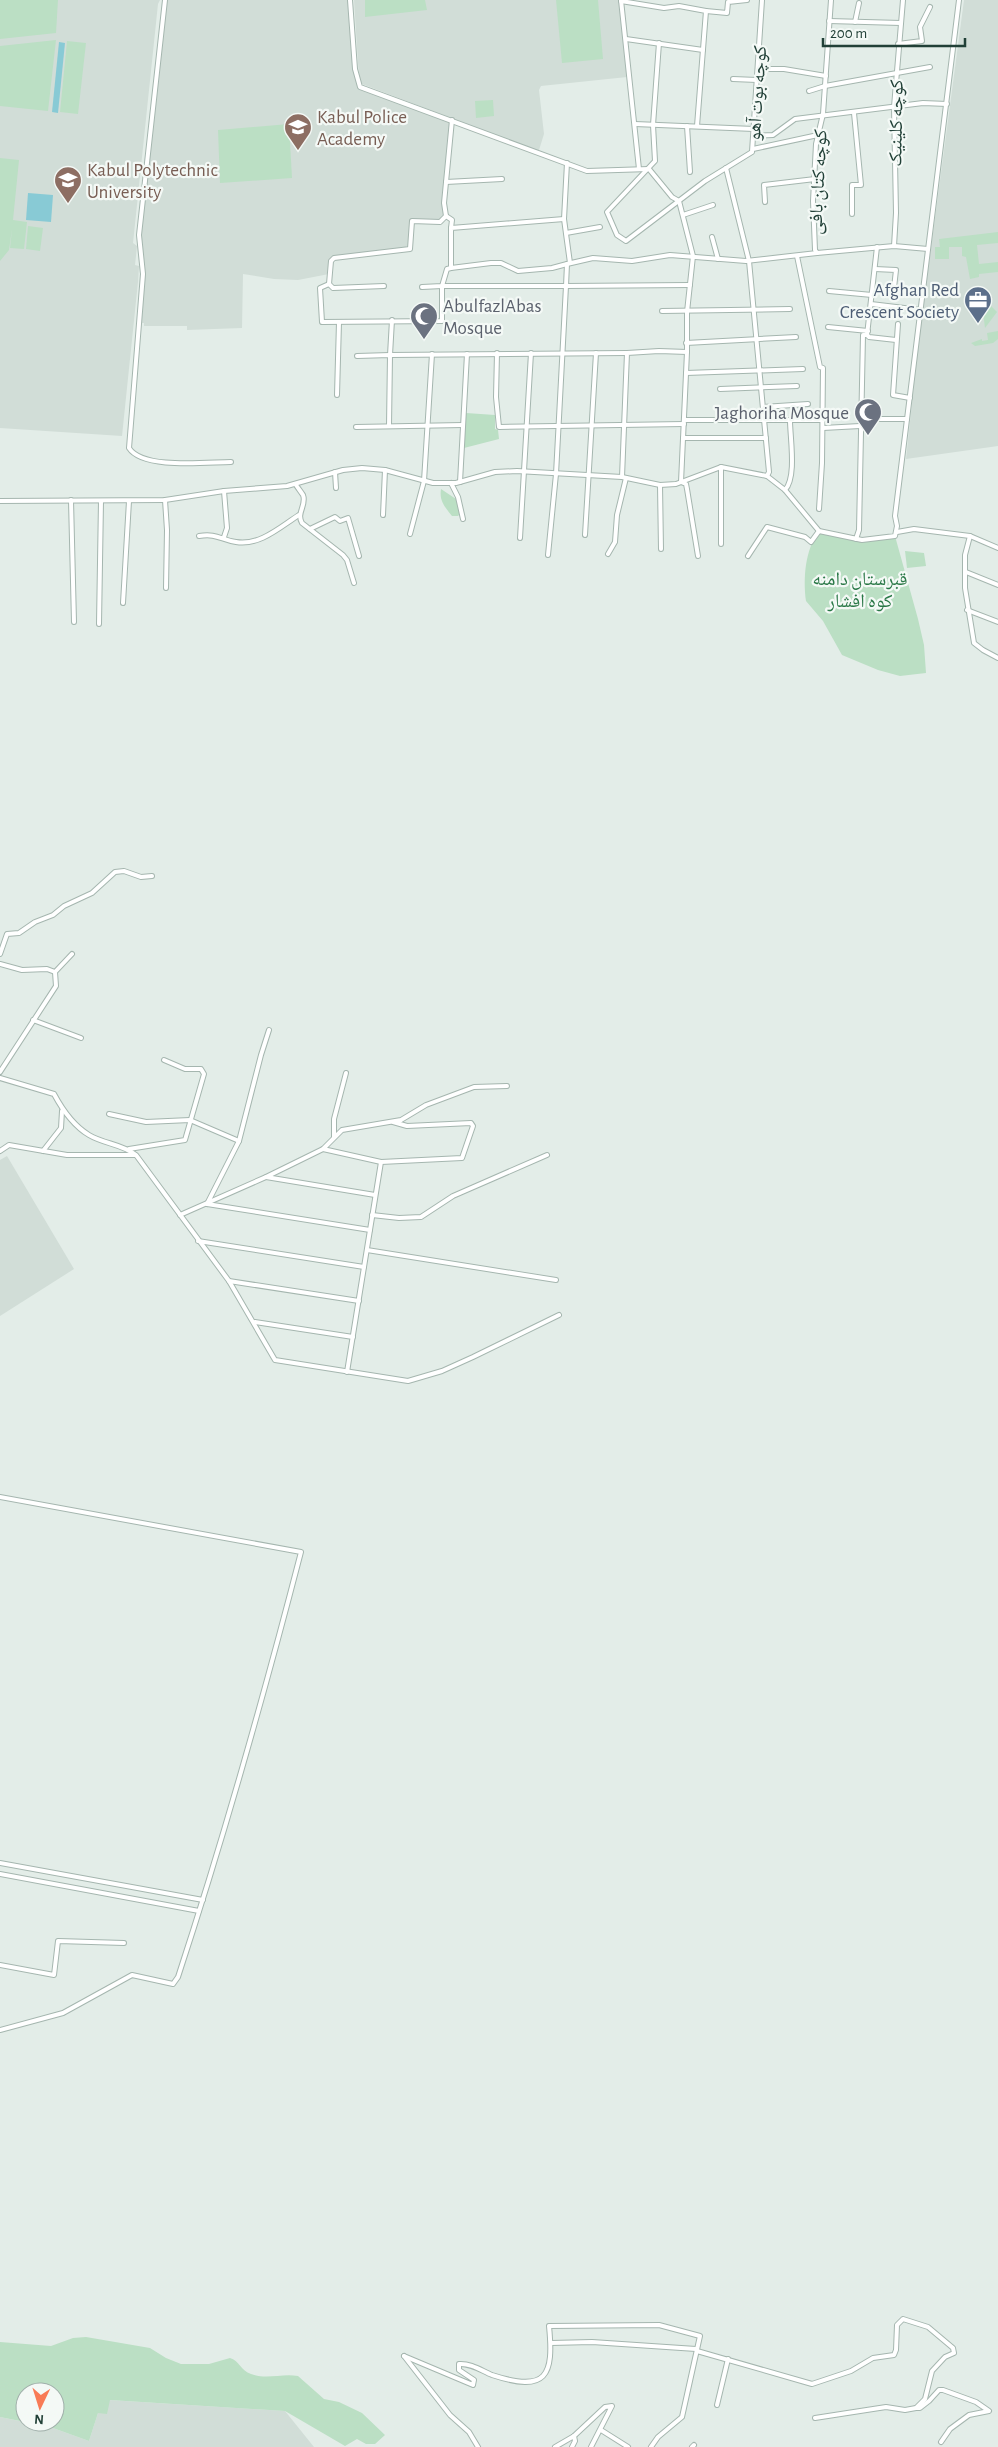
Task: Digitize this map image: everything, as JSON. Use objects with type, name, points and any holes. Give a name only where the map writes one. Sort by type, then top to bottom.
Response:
[{"type":"street","points":[[165,0],[140,227],[139,242],[143,274],[129,448],[139,458],[170,463],[231,462]]},
{"type":"street","points":[[350,0],[355,68],[360,87],[587,171],[649,169]]},
{"type":"street","points":[[639,170],[621,0],[664,8],[679,6],[727,13],[728,2],[747,0]]},
{"type":"street","points":[[655,6],[656,0]]},
{"type":"street","name":"کوچه بوت آهو","points":[[649,169],[607,212],[617,235],[626,240],[679,200],[752,152],[762,0]]},
{"type":"street","name":"کوچه کتان بافی","points":[[831,0],[826,76],[818,135],[813,201],[817,253],[894,246],[928,249]]},
{"type":"street","name":"کوچه کلینیک","points":[[894,246],[896,213],[894,108],[903,0]]},
{"type":"street","points":[[0,501],[165,500],[224,491],[296,485],[335,472],[362,468],[385,470],[424,481],[451,483],[504,471],[624,478],[660,485],[681,482],[721,467],[767,476],[785,490],[819,531],[856,539],[873,540],[895,536],[897,532],[896,516],[907,419],[959,0]]},
{"type":"street","points":[[856,22],[860,3]]},
{"type":"street","points":[[898,44],[922,40],[920,26],[930,7]]},
{"type":"street","points":[[697,126],[706,11]]},
{"type":"street","points":[[829,21],[901,23]]},
{"type":"street","points":[[626,39],[703,50]]},
{"type":"street","points":[[649,169],[655,158],[653,125],[659,43]]},
{"type":"street","points":[[810,91],[825,86],[930,67]]},
{"type":"street","points":[[758,69],[784,70],[826,76]]},
{"type":"street","points":[[732,79],[757,80]]},
{"type":"street","points":[[754,136],[772,135],[795,119],[923,103],[947,104]]},
{"type":"street","points":[[852,214],[852,185],[861,185],[854,113]]},
{"type":"street","points":[[329,284],[331,262],[334,258],[410,249],[412,221],[440,222],[446,216],[446,182],[452,120]]},
{"type":"street","points":[[635,124],[754,128]]},
{"type":"street","points":[[687,126],[690,172]]},
{"type":"street","points":[[753,149],[818,135]]},
{"type":"street","points":[[548,555],[556,474],[566,286],[569,263],[564,219],[568,163]]},
{"type":"street","points":[[726,168],[749,261],[758,340],[769,472],[767,476]]},
{"type":"street","points":[[649,169],[672,197],[679,200],[693,256],[687,312],[681,482]]},
{"type":"street","points":[[446,182],[502,179]]},
{"type":"street","points":[[765,202],[764,185],[815,179]]},
{"type":"street","points":[[683,215],[713,204]]},
{"type":"street","points":[[446,216],[452,220],[451,268]]},
{"type":"street","points":[[451,228],[564,219]]},
{"type":"street","points":[[566,233],[600,227]]},
{"type":"street","points":[[712,237],[718,259]]},
{"type":"street","points":[[877,247],[868,333],[869,337],[896,340]]},
{"type":"street","points":[[329,284],[320,288],[322,322],[442,320],[442,286],[447,269],[451,268],[491,263],[514,267],[518,271],[552,268],[593,258],[632,261],[670,255],[749,261],[817,253]]},
{"type":"street","points":[[797,256],[820,367],[823,368],[824,420],[819,508]]},
{"type":"street","points":[[875,269],[896,270],[893,297]]},
{"type":"street","points":[[329,284],[333,288],[384,286]]},
{"type":"street","points":[[422,286],[690,285]]},
{"type":"street","points":[[828,291],[872,295]]},
{"type":"street","points":[[871,304],[921,310]]},
{"type":"street","points":[[662,311],[790,309]]},
{"type":"street","points":[[389,426],[392,320]]},
{"type":"street","points":[[337,394],[339,322]]},
{"type":"street","points":[[898,324],[892,395],[910,398]]},
{"type":"street","points":[[828,327],[868,333]]},
{"type":"street","points":[[856,539],[859,530],[863,335],[868,333]]},
{"type":"street","points":[[686,343],[796,337]]},
{"type":"street","points":[[356,356],[687,352]]},
{"type":"street","points":[[497,353],[496,397],[499,427],[526,428],[684,422],[824,420]]},
{"type":"street","points":[[585,535],[596,353]]},
{"type":"street","points":[[608,554],[615,542],[617,515],[624,478],[623,425],[627,353]]},
{"type":"street","points":[[410,534],[424,481],[432,354]]},
{"type":"street","points":[[460,482],[467,354]]},
{"type":"street","points":[[520,538],[530,354]]},
{"type":"street","points":[[686,373],[803,369]]},
{"type":"street","points":[[720,389],[797,386]]},
{"type":"street","points":[[763,407],[808,404]]},
{"type":"street","points":[[860,419],[907,419]]},
{"type":"street","points":[[785,490],[790,485],[792,475],[790,420]]},
{"type":"street","points":[[356,427],[463,425]]},
{"type":"street","points":[[823,428],[860,426]]},
{"type":"street","points":[[683,438],[766,438]]},
{"type":"street","points":[[721,467],[721,544]]},
{"type":"street","points":[[383,515],[385,470]]},
{"type":"street","points":[[335,472],[336,488]]},
{"type":"street","points":[[681,482],[686,484],[698,556]]},
{"type":"street","points":[[451,483],[458,498],[463,519]]},
{"type":"street","points":[[199,536],[215,535],[224,537],[228,541],[239,543],[270,535],[299,515],[304,502],[303,495],[296,485]]},
{"type":"street","points":[[660,485],[661,549]]},
{"type":"street","points":[[224,491],[227,528],[224,537]]},
{"type":"street","points":[[71,500],[74,622]]},
{"type":"street","points":[[165,500],[167,530],[166,588]]},
{"type":"street","points":[[99,624],[101,501]]},
{"type":"street","points":[[123,603],[129,501]]},
{"type":"street","points":[[299,515],[302,522],[343,554],[347,560],[354,583]]},
{"type":"street","points":[[310,529],[334,517],[337,517],[340,521],[348,518],[359,556]]},
{"type":"street","points":[[748,556],[767,527],[805,537],[811,542],[819,531]]},
{"type":"street","points":[[897,532],[914,529],[970,536],[998,548]]},
{"type":"street","points":[[970,536],[965,554],[967,610],[974,643],[998,658]]},
{"type":"street","points":[[966,572],[998,585]]},
{"type":"street","points":[[967,610],[998,622]]},
{"type":"street","points":[[0,954],[7,934],[19,933],[32,926],[35,922],[47,918],[64,906],[92,893],[115,872],[124,871],[141,877],[152,876]]},
{"type":"street","points":[[0,1072],[56,986],[55,972],[72,954]]},
{"type":"street","points":[[0,964],[22,970],[47,969],[55,972]]},
{"type":"street","points":[[33,1020],[81,1038]]},
{"type":"street","points":[[207,1204],[239,1141],[269,1030]]},
{"type":"street","points":[[129,1149],[182,1142],[204,1074],[201,1069],[185,1070],[164,1060]]},
{"type":"street","points":[[334,1137],[334,1119],[346,1073]]},
{"type":"street","points":[[0,1078],[54,1094],[62,1111],[89,1135],[129,1149],[136,1155],[229,1281],[255,1322],[275,1360],[412,1380],[473,1357],[559,1315]]},
{"type":"street","points":[[180,1214],[266,1178],[323,1150],[342,1130],[401,1120],[426,1105],[466,1090],[507,1086]]},
{"type":"street","points":[[43,1150],[61,1128],[62,1111]]},
{"type":"street","points":[[109,1114],[146,1122],[190,1120],[239,1141]]},
{"type":"street","points":[[323,1150],[381,1162],[462,1158],[473,1126],[472,1124],[407,1126],[391,1122]]},
{"type":"street","points":[[0,1151],[9,1145],[67,1154],[136,1155]]},
{"type":"street","points":[[372,1215],[398,1218],[421,1217],[453,1196],[547,1155]]},
{"type":"street","points":[[348,1372],[381,1162]]},
{"type":"street","points":[[266,1178],[375,1195]]},
{"type":"street","points":[[207,1204],[370,1230]]},
{"type":"street","points":[[198,1241],[364,1267]]},
{"type":"street","points":[[366,1250],[556,1280]]},
{"type":"street","points":[[229,1281],[359,1301]]},
{"type":"street","points":[[255,1322],[353,1337]]},
{"type":"street","points":[[0,1497],[300,1552],[271,1669],[203,1900],[178,1977],[173,1984],[132,1975],[64,2013],[0,2030]]},
{"type":"street","points":[[0,1863],[203,1900]]},
{"type":"street","points":[[0,1874],[199,1911]]},
{"type":"street","points":[[0,1965],[54,1975],[58,1941],[124,1943]]},
{"type":"street","points":[[551,2343],[592,2342],[697,2350],[812,2384],[851,2371],[873,2358],[894,2355],[897,2325],[899,2321],[907,2319],[928,2327],[947,2342],[953,2348],[954,2353],[945,2357],[932,2372],[925,2399],[916,2408]]},
{"type":"street","points":[[478,2447],[469,2432],[450,2416],[404,2356],[473,2385],[474,2380],[459,2370],[459,2364],[465,2363],[494,2375],[526,2382],[544,2376],[547,2372],[552,2355],[550,2326],[659,2325],[700,2336],[682,2416],[658,2437],[651,2447]]},
{"type":"street","points":[[717,2405],[728,2359]]},
{"type":"street","points":[[815,2418],[886,2407],[905,2410],[920,2408],[940,2390],[976,2402],[989,2411],[969,2415],[950,2429],[941,2442]]},
{"type":"street","points":[[555,2447],[574,2436],[605,2407],[612,2406],[591,2447]]},
{"type":"street","points":[[601,2430],[628,2447]]},
{"type":"street","points":[[572,2447],[575,2441],[574,2436]]},
{"type":"shaded area","name":"Kabul Polytechnic University","points":[[0,0],[160,0],[158,4],[133,243],[137,246],[135,265],[139,266],[122,436],[0,428]]},
{"type":"shaded area","name":"Kabul Police Academy","points":[[165,0],[350,0],[355,68],[360,87],[452,120],[444,203],[446,216],[440,222],[412,221],[410,249],[334,258],[331,262],[329,274],[298,280],[274,279],[243,274],[242,328],[187,330],[187,326],[144,326],[144,323],[139,323],[143,274],[139,242]]},
{"type":"shaded area","points":[[354,0],[619,0],[627,77],[541,86],[539,90],[544,134],[539,150],[535,150],[362,84],[359,78]]},
{"type":"shaded area","points":[[964,0],[998,0],[998,446],[906,459],[918,346]]},
{"type":"shaded area","points":[[7,1156],[74,1269],[0,1316],[0,1160]]},
{"type":"shaded area","points":[[109,2400],[285,2411],[314,2447],[0,2447],[0,2417],[15,2420],[15,2432],[64,2432],[89,2441],[98,2413]]},
{"type":"green space","points":[[0,0],[58,0],[56,33],[0,39]]},
{"type":"green space","points":[[365,0],[425,0],[427,10],[365,17]]},
{"type":"green space","points":[[556,0],[598,0],[603,59],[562,63]]},
{"type":"green space","points":[[56,40],[48,111],[0,106],[0,46]]},
{"type":"green space","points":[[67,41],[86,43],[78,114],[60,112]]},
{"type":"green space","points":[[493,100],[494,116],[476,118],[475,101]]},
{"type":"green space","points":[[289,124],[292,178],[220,183],[218,130]]},
{"type":"green space","points":[[0,158],[19,160],[13,220],[27,222],[24,249],[10,248],[12,229],[9,250],[0,261]]},
{"type":"green space","points":[[28,226],[43,228],[40,251],[26,249]]},
{"type":"green space","points":[[998,232],[998,243],[977,245],[979,264],[998,262],[998,272],[979,274],[979,277],[970,279],[966,257],[962,256],[962,247],[949,247],[949,259],[935,259],[935,247],[940,247],[939,239]]},
{"type":"green space","points":[[981,296],[997,312],[985,328]]},
{"type":"green space","points":[[998,331],[998,339],[993,343],[975,346],[971,343],[982,339],[982,341],[988,340],[987,333]]},
{"type":"green space","points":[[466,413],[495,415],[495,429],[498,430],[499,439],[464,448]]},
{"type":"green space","points":[[441,489],[456,499],[460,514],[458,516],[452,516],[445,507],[441,497]]},
{"type":"green space","name":"قبرستان دامنه کوه افشار","points":[[819,531],[862,540],[895,536],[924,645],[926,673],[900,676],[878,670],[842,655],[823,621],[806,601],[806,564],[814,539]]},
{"type":"green space","points":[[905,551],[924,553],[926,566],[907,568]]},
{"type":"green space","points":[[86,2337],[150,2348],[166,2358],[181,2364],[209,2364],[230,2358],[236,2361],[248,2373],[257,2376],[298,2376],[324,2399],[339,2402],[362,2413],[385,2435],[375,2444],[366,2444],[357,2439],[345,2446],[285,2411],[110,2400],[107,2414],[98,2413],[89,2441],[64,2432],[65,2382],[15,2382],[15,2420],[0,2417],[0,2342],[51,2346],[73,2338]]},
{"type":"water","points":[[59,42],[65,43],[58,113],[52,112]]},
{"type":"water","points":[[28,193],[53,195],[51,222],[26,220]]},
{"type":"place","name":"Kabul Police Academy","points":[[298,151]]},
{"type":"place","name":"Kabul Polytechnic University","points":[[68,204]]},
{"type":"place","name":"Afghan Red Crescent Society","points":[[978,324]]},
{"type":"place","name":"AbulfazlAbas Mosque","points":[[424,340]]},
{"type":"place","name":"Jaghoriha Mosque","points":[[868,436]]}]
